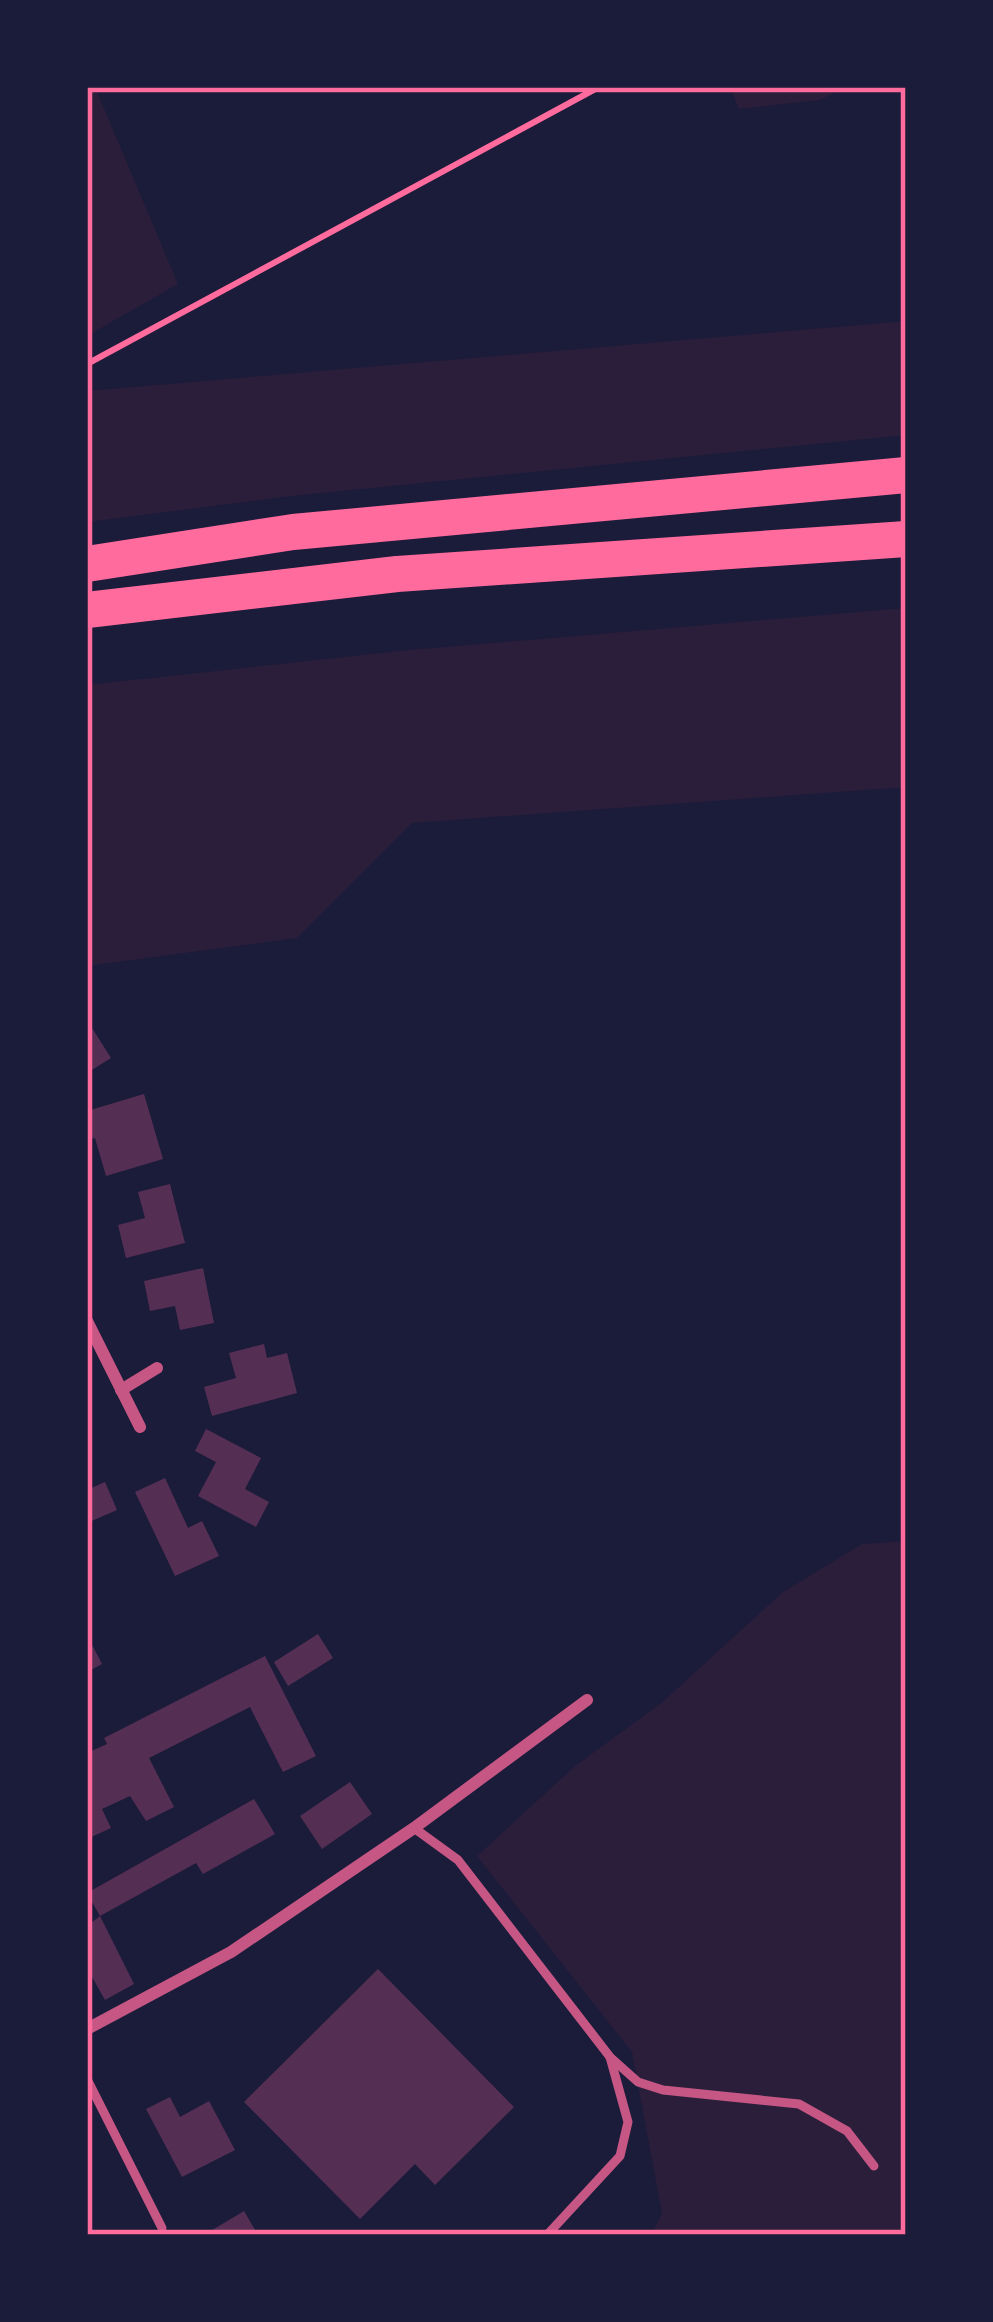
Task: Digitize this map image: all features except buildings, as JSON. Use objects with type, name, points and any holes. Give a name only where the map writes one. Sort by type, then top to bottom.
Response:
[{"type":"highway","points":[[87,564],[293,532],[906,475]]},
{"type":"highway","points":[[87,610],[397,574],[906,538]]},
{"type":"street","points":[[87,1321],[140,1427]]},
{"type":"street","points":[[121,1390],[157,1368]]},
{"type":"street","points":[[87,2029],[231,1952],[414,1828],[587,1700]]},
{"type":"lane","points":[[414,1828],[458,1860],[610,2057],[638,2082],[664,2090],[799,2104],[847,2131],[874,2166]]},
{"type":"lane","points":[[547,2235],[620,2156],[628,2122],[610,2057]]},
{"type":"lane","points":[[87,2079],[163,2228]]},
{"type":"path","points":[[87,364],[599,87]]},
{"type":"shaded area","points":[[87,87],[95,87],[178,284],[87,336]]},
{"type":"shaded area","points":[[730,87],[845,87],[820,100],[739,109]]},
{"type":"shaded area","points":[[906,321],[906,435],[291,496],[87,522],[87,391]]},
{"type":"shaded area","points":[[906,608],[906,787],[412,823],[297,938],[87,966],[87,685],[409,650]]},
{"type":"shaded area","points":[[906,1541],[906,2052],[902,2054],[906,2060],[906,2235],[651,2235],[662,2214],[632,2052],[477,1856],[575,1766],[660,1704],[783,1592],[862,1544]]}]
